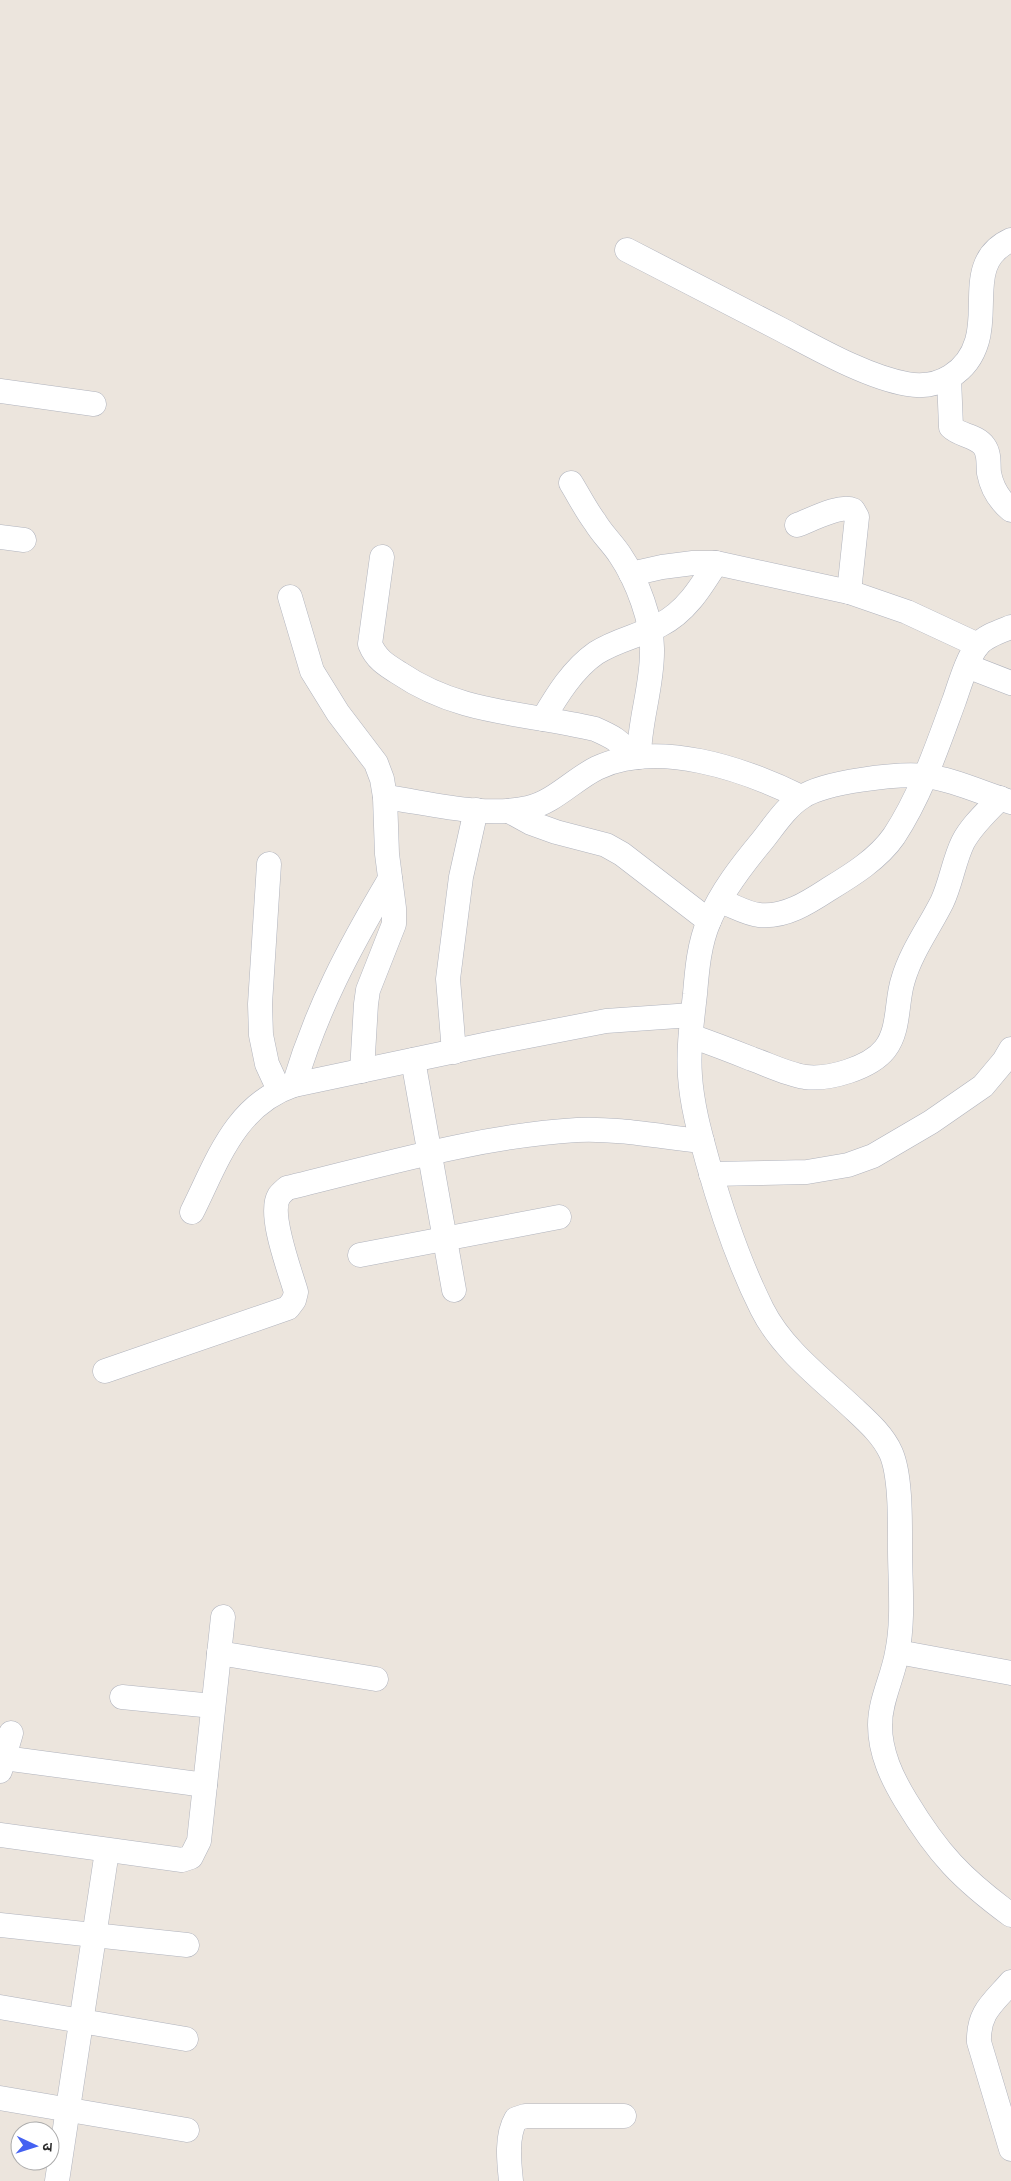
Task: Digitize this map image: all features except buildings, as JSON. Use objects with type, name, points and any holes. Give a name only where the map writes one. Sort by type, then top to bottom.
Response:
[{"type":"street","points":[[627,250],[820,350],[880,376],[908,384],[931,384],[949,378],[962,370],[972,356],[978,340],[985,265],[992,253],[1011,240]]},
{"type":"street","points":[[949,378],[950,427],[955,431],[978,440],[983,445],[988,452],[992,485],[997,495],[1011,510]]},
{"type":"street","points":[[0,391],[94,404]]},
{"type":"street","points":[[571,483],[594,522],[620,554],[631,574],[651,628],[651,684],[635,757]]},
{"type":"street","points":[[797,525],[839,509],[848,508],[853,510],[857,517],[849,592]]},
{"type":"street","points":[[0,537],[24,540]]},
{"type":"street","points":[[382,557],[370,644],[374,654],[381,662],[417,685],[447,699],[472,706],[595,729],[613,737],[635,757]]},
{"type":"street","points":[[631,574],[662,567],[693,563],[716,563],[849,592],[907,612],[978,645]]},
{"type":"street","points":[[543,719],[577,670],[596,654],[618,641],[660,625],[684,608],[698,593],[716,563]]},
{"type":"street","points":[[290,597],[312,671],[338,713],[376,763],[382,778],[385,797],[387,854],[394,908],[394,924],[368,990],[362,1071]]},
{"type":"street","points":[[720,901],[758,915],[773,915],[813,899],[850,876],[877,855],[893,837],[926,776],[967,666],[978,645],[995,634],[1011,627]]},
{"type":"street","points":[[967,666],[1011,683]]},
{"type":"street","points":[[385,797],[476,810],[510,811],[530,807],[549,800],[597,768],[615,760],[635,757],[680,758],[736,770],[775,784],[801,797]]},
{"type":"street","points":[[1005,800],[926,776],[896,776],[848,782],[818,789],[801,797],[782,815],[744,862],[709,921],[698,958],[690,1073],[696,1120],[711,1174],[739,1260],[764,1314],[792,1350],[882,1437],[892,1455],[900,1519],[898,1652],[882,1703],[880,1724],[883,1750],[894,1780],[924,1831],[945,1859],[974,1887],[1011,1915]]},
{"type":"street","points":[[192,1212],[230,1135],[250,1110],[287,1088],[362,1071],[606,1021],[692,1025],[778,1069],[805,1077],[824,1077],[843,1073],[870,1060],[885,1049],[893,1032],[905,972],[951,882],[962,844],[968,832],[1005,800]]},
{"type":"street","points":[[454,1052],[448,979],[461,877],[476,810]]},
{"type":"street","points":[[510,811],[531,823],[556,832],[606,844],[622,854],[709,921]]},
{"type":"street","points":[[269,864],[260,1004],[261,1028],[267,1064],[287,1088]]},
{"type":"street","points":[[287,1088],[322,1006],[352,943],[390,879]]},
{"type":"street","points":[[711,1174],[807,1172],[848,1166],[873,1156],[931,1122],[983,1086],[1004,1061],[1011,1049]]},
{"type":"street","points":[[413,1060],[454,1290]]},
{"type":"street","points":[[105,1371],[288,1308],[294,1300],[296,1292],[277,1222],[276,1209],[279,1197],[287,1188],[430,1153],[532,1134],[580,1130],[621,1132],[702,1141]]},
{"type":"street","points":[[360,1255],[559,1217]]},
{"type":"street","points":[[0,1835],[182,1860],[191,1857],[199,1841],[223,1617]]},
{"type":"street","points":[[898,1652],[1011,1673]]},
{"type":"street","points":[[219,1653],[376,1679]]},
{"type":"street","points":[[122,1697],[213,1706]]},
{"type":"street","points":[[11,1733],[2,1765],[205,1785]]},
{"type":"street","points":[[57,2181],[107,1851]]},
{"type":"street","points":[[0,1925],[187,1945]]},
{"type":"street","points":[[1011,1982],[983,2015],[978,2027],[979,2042],[1011,2149]]},
{"type":"street","points":[[0,2007],[186,2039]]},
{"type":"street","points":[[0,2098],[187,2130]]},
{"type":"street","points":[[511,2181],[510,2139],[511,2127],[516,2119],[525,2116],[624,2116]]}]
